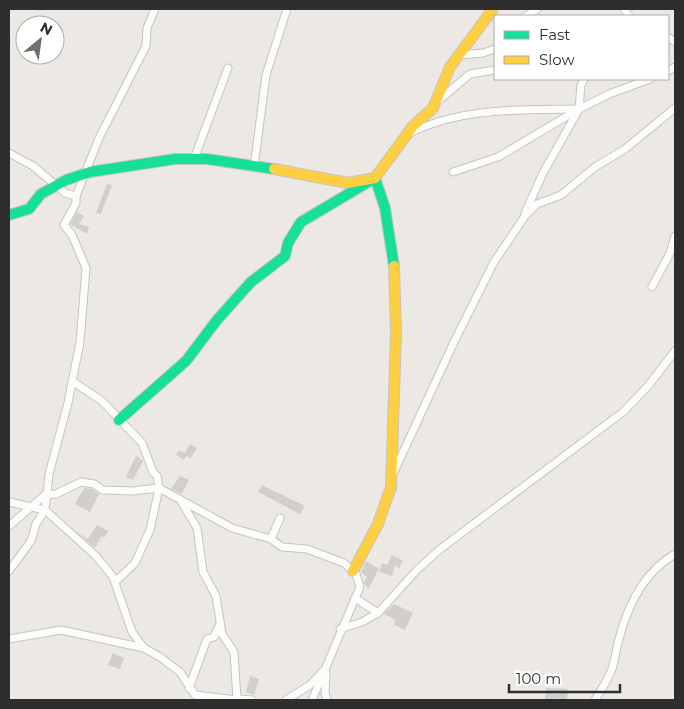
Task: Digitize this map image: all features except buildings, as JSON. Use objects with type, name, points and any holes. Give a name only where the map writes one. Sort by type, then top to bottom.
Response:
[{"type":"street","points":[[9,572],[31,541],[36,524],[44,510],[45,494],[80,342],[86,268],[72,235],[64,225],[76,203],[76,196],[84,174],[146,46],[147,28],[155,9]]},
{"type":"street","points":[[254,167],[266,75],[288,9]]},
{"type":"street","points":[[436,103],[444,78],[493,9]]},
{"type":"street","points":[[529,13],[537,9]]},
{"type":"street","points":[[459,55],[483,53],[494,49]]},
{"type":"street","points":[[194,159],[228,68]]},
{"type":"street","points":[[119,420],[186,361],[217,320],[251,282],[285,256],[288,243],[301,222],[375,178],[406,136],[436,103],[470,74],[494,70]]},
{"type":"street","points":[[392,477],[454,342],[494,262],[524,216],[543,173],[579,109],[581,85],[584,80]]},
{"type":"street","points":[[453,172],[498,157],[579,109],[610,94],[647,80]]},
{"type":"street","points":[[524,216],[537,204],[561,195],[595,167],[625,149],[675,108]]},
{"type":"street","points":[[406,136],[420,128],[465,114],[499,110],[579,109]]},
{"type":"street","points":[[9,153],[33,166],[66,193],[76,196]]},
{"type":"street","points":[[9,215],[29,209],[41,194],[84,174],[138,163],[194,159],[282,170],[348,183],[375,178]]},
{"type":"street","points":[[353,571],[384,510],[390,493],[392,477],[395,381],[394,248],[387,213],[375,178]]},
{"type":"street","points":[[652,288],[670,253],[675,236]]},
{"type":"street","points":[[340,630],[362,622],[378,613],[417,570],[439,550],[623,412],[648,386],[675,351]]},
{"type":"street","points":[[72,381],[102,402],[142,443],[153,472],[157,476],[159,488],[150,530],[135,564],[115,582]]},
{"type":"street","points":[[9,526],[45,494],[56,494],[82,482],[94,484],[103,490],[125,491],[159,488],[232,528],[271,539],[282,547],[307,548],[344,563],[353,571],[360,586],[312,700]]},
{"type":"street","points":[[181,501],[197,528],[203,572],[216,596],[222,634],[234,652],[237,700]]},
{"type":"street","points":[[9,502],[28,508],[44,510],[96,556],[115,582],[132,632],[144,648]]},
{"type":"street","points":[[271,539],[280,518]]},
{"type":"street","points":[[595,700],[612,670],[619,636],[633,600],[644,580],[662,561],[675,554]]},
{"type":"street","points":[[355,598],[378,613]]},
{"type":"street","points":[[189,688],[207,639],[214,637],[220,624]]},
{"type":"street","points":[[9,638],[61,630],[144,648],[176,668],[195,698],[252,700]]},
{"type":"street","points":[[286,700],[310,684],[326,669]]},
{"type":"street","points":[[326,669],[325,693],[327,700]]},
{"type":"traffic: fast","points":[[9,215],[29,209],[41,194],[66,180],[90,172],[175,159],[207,159],[274,169]]},
{"type":"traffic: fast","points":[[119,420],[186,361],[217,320],[251,282],[285,256],[288,243],[301,222],[375,178],[385,208],[394,266]]},
{"type":"traffic: slow","points":[[274,169],[348,183],[375,178],[413,126],[433,108],[450,67],[493,9]]},
{"type":"traffic: slow","points":[[353,571],[378,524],[391,487],[396,332],[394,266]]}]
